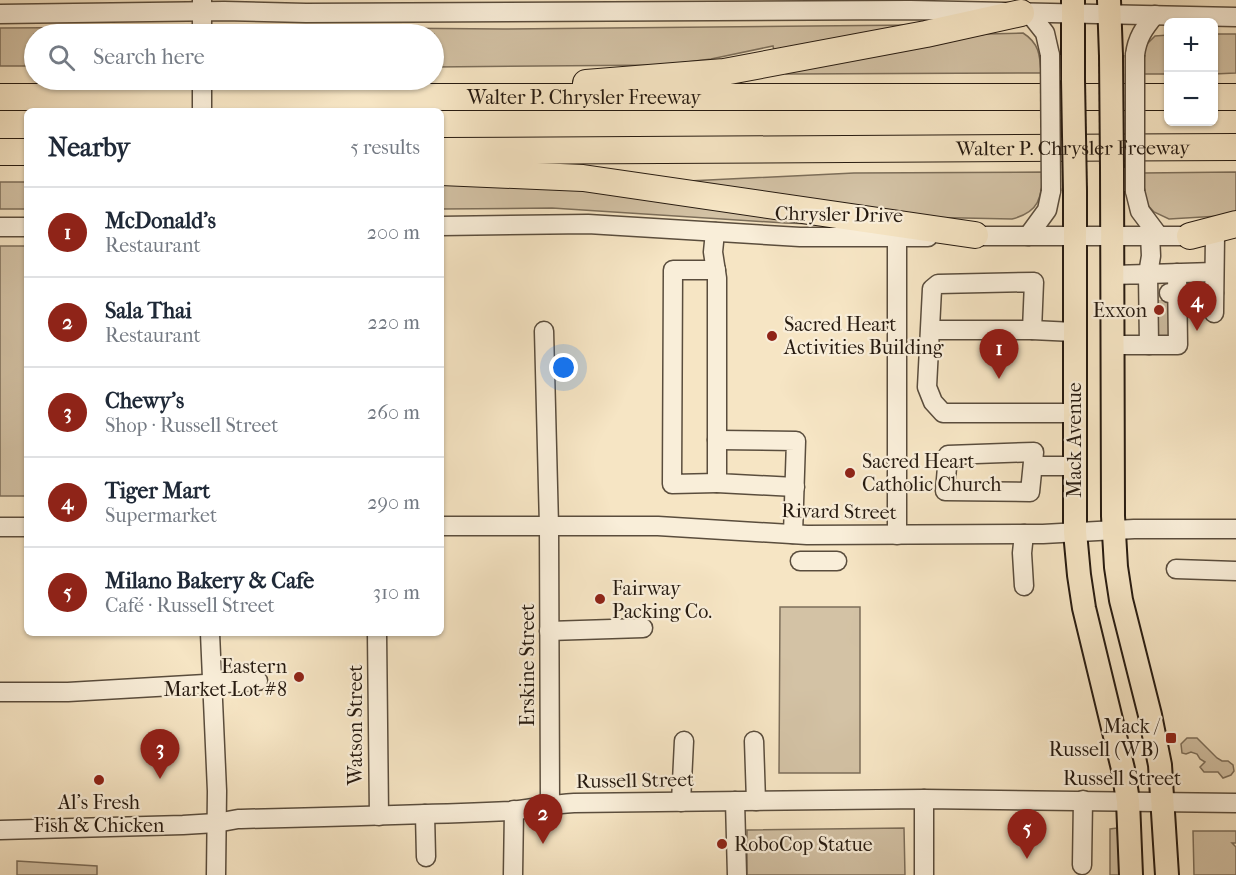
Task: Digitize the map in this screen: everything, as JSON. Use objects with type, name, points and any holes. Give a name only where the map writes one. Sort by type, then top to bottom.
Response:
[{"type":"highway","points":[[366,98],[724,72],[1025,14]]},
{"type":"highway","name":"Walter P. Chrysler Freeway","points":[[0,97],[1164,97]]},
{"type":"highway","points":[[1218,97],[1236,97]]},
{"type":"highway","name":"Walter P. Chrysler Freeway","points":[[444,151],[1236,147]]},
{"type":"highway","points":[[0,152],[24,152]]},
{"type":"highway","points":[[444,171],[584,178],[975,236]]},
{"type":"highway","points":[[1190,236],[1226,230]]},
{"type":"main road","name":"Mack Avenue","points":[[1073,7],[1075,532],[1082,598],[1121,756],[1128,801],[1130,867]]},
{"type":"main road","name":"Mack Avenue","points":[[1109,7],[1112,56],[1113,530],[1121,600],[1160,765],[1164,801],[1166,865]]},
{"type":"main road","points":[[1074,273],[1112,274]]},
{"type":"main road","points":[[1082,598],[1102,592],[1112,594],[1121,600]]},
{"type":"main road","points":[[1115,733],[1125,738],[1138,738],[1146,733],[1152,724]]},
{"type":"main road","points":[[1130,867],[1138,843],[1150,840],[1160,844],[1166,865]]},
{"type":"street","points":[[202,5],[202,24]]},
{"type":"street","points":[[0,14],[27,7],[202,5],[329,13],[910,10],[1025,14],[1073,7],[1109,7],[1155,15],[1236,17]]},
{"type":"street","points":[[1025,14],[1045,33],[1050,55],[1051,191],[1047,210],[1028,236]]},
{"type":"street","points":[[1112,345],[1178,345],[1148,274],[1154,235],[1140,211],[1136,191],[1136,45],[1143,28],[1155,15]]},
{"type":"street","points":[[202,90],[202,108]]},
{"type":"street","name":"Chrysler Drive","points":[[444,226],[588,224],[800,237],[1190,236]]},
{"type":"street","points":[[0,227],[24,227]]},
{"type":"street","points":[[1214,313],[1214,272],[1226,230],[1236,236]]},
{"type":"street","points":[[715,232],[713,252],[716,270],[717,483]]},
{"type":"street","points":[[897,238],[897,535]]},
{"type":"street","points":[[716,270],[674,270],[672,484],[717,483],[795,487]]},
{"type":"street","points":[[1112,274],[1214,272]]},
{"type":"street","points":[[1149,345],[1176,273]]},
{"type":"street","points":[[1032,330],[1034,282],[938,284],[932,289],[927,387],[933,402],[943,413],[1074,413]]},
{"type":"street","points":[[1162,309],[1214,293]]},
{"type":"street","points":[[931,330],[1074,332]]},
{"type":"street","name":"Erskine Street","points":[[544,331],[549,526],[550,804]]},
{"type":"street","points":[[717,440],[796,441],[793,534]]},
{"type":"street","points":[[1034,452],[1033,466],[1030,492],[945,491],[948,455],[1034,452]]},
{"type":"street","points":[[1033,466],[1074,466]]},
{"type":"street","name":"Rivard Street","points":[[444,526],[658,526],[793,534],[897,535],[1236,529]]},
{"type":"street","points":[[0,527],[24,527]]},
{"type":"street","points":[[800,561],[833,561],[828,534]]},
{"type":"street","points":[[1024,534],[1022,553],[1024,586]]},
{"type":"street","points":[[1176,569],[1236,571]]},
{"type":"street","points":[[549,632],[643,628]]},
{"type":"street","points":[[210,636],[217,791],[216,875]]},
{"type":"street","name":"Watson Street","points":[[377,636],[370,758],[379,816]]},
{"type":"street","points":[[0,692],[68,692],[258,681]]},
{"type":"street","points":[[681,802],[684,741]]},
{"type":"street","points":[[754,741],[756,801]]},
{"type":"street","points":[[924,799],[924,875]]},
{"type":"street","name":"Russell Street","points":[[0,830],[514,810],[550,804],[924,799],[1236,803]]},
{"type":"street","points":[[1082,865],[1083,800]]},
{"type":"street","points":[[735,801],[737,875]]},
{"type":"street","points":[[513,875],[514,810]]},
{"type":"street","points":[[425,814],[426,857]]},
{"type":"shaded area","points":[[914,25],[774,51],[773,46],[711,59],[663,65],[444,67],[444,29]]},
{"type":"shaded area","points":[[0,28],[24,28],[24,66],[0,66]]},
{"type":"shaded area","points":[[1023,33],[1038,50],[1041,73],[786,74],[785,68],[986,34]]},
{"type":"shaded area","points":[[1218,34],[1236,34],[1236,73],[1218,74]]},
{"type":"shaded area","points":[[1164,35],[1164,74],[1143,74],[1144,47],[1155,36]]},
{"type":"shaded area","points":[[1043,172],[1040,196],[1034,208],[1012,219],[915,217],[688,181],[854,173]]},
{"type":"shaded area","points":[[1236,172],[1236,215],[1169,219],[1154,212],[1144,201],[1143,173]]},
{"type":"shaded area","points":[[532,181],[842,225],[552,208],[444,209],[444,182]]},
{"type":"shaded area","points":[[0,182],[24,182],[24,209],[0,209]]},
{"type":"shaded area","points":[[0,246],[24,246],[24,496],[0,496]]},
{"type":"shaded area","points":[[780,607],[860,607],[860,773],[779,773]]},
{"type":"shaded area","points":[[1187,738],[1197,738],[1217,758],[1233,765],[1234,771],[1231,775],[1223,778],[1218,772],[1204,772],[1200,767],[1205,762],[1197,754],[1182,753],[1181,744]]},
{"type":"shaded area","points":[[904,828],[905,875],[747,875],[747,830]]},
{"type":"shaded area","points":[[1117,828],[1121,875],[1110,875],[1110,829]]},
{"type":"shaded area","points":[[1193,831],[1236,831],[1236,843],[1232,843],[1236,847],[1236,875],[1194,875]]},
{"type":"shaded area","points":[[17,861],[97,866],[97,875],[17,875]]},
{"type":"tunnel","points":[[1153,309],[1169,309]]},
{"type":"tunnel","points":[[1153,326],[1169,326]]},
{"type":"place","name":"Exxon","points":[[1159,310]]},
{"type":"place","name":"Tiger Mart","points":[[1197,331]]},
{"type":"place","name":"Sacred Heart Activities Building","points":[[772,336]]},
{"type":"place","name":"McDonald's","points":[[999,379]]},
{"type":"place","name":"Sacred Heart Catholic Church","points":[[850,473]]},
{"type":"place","name":"Fairway Packing Co.","points":[[600,599]]},
{"type":"place","name":"Eastern Market Lot #8","points":[[299,677]]},
{"type":"place","name":"Mack / Russell (WB)","points":[[1171,738]]},
{"type":"place","name":"Chewy's","points":[[160,779]]},
{"type":"place","name":"Al's Fresh Fish & Chicken","points":[[99,780]]},
{"type":"place","name":"Sala Thai","points":[[543,844]]},
{"type":"place","name":"RoboCop Statue","points":[[722,844]]},
{"type":"place","name":"Milano Bakery & Cafe","points":[[1027,859]]}]
